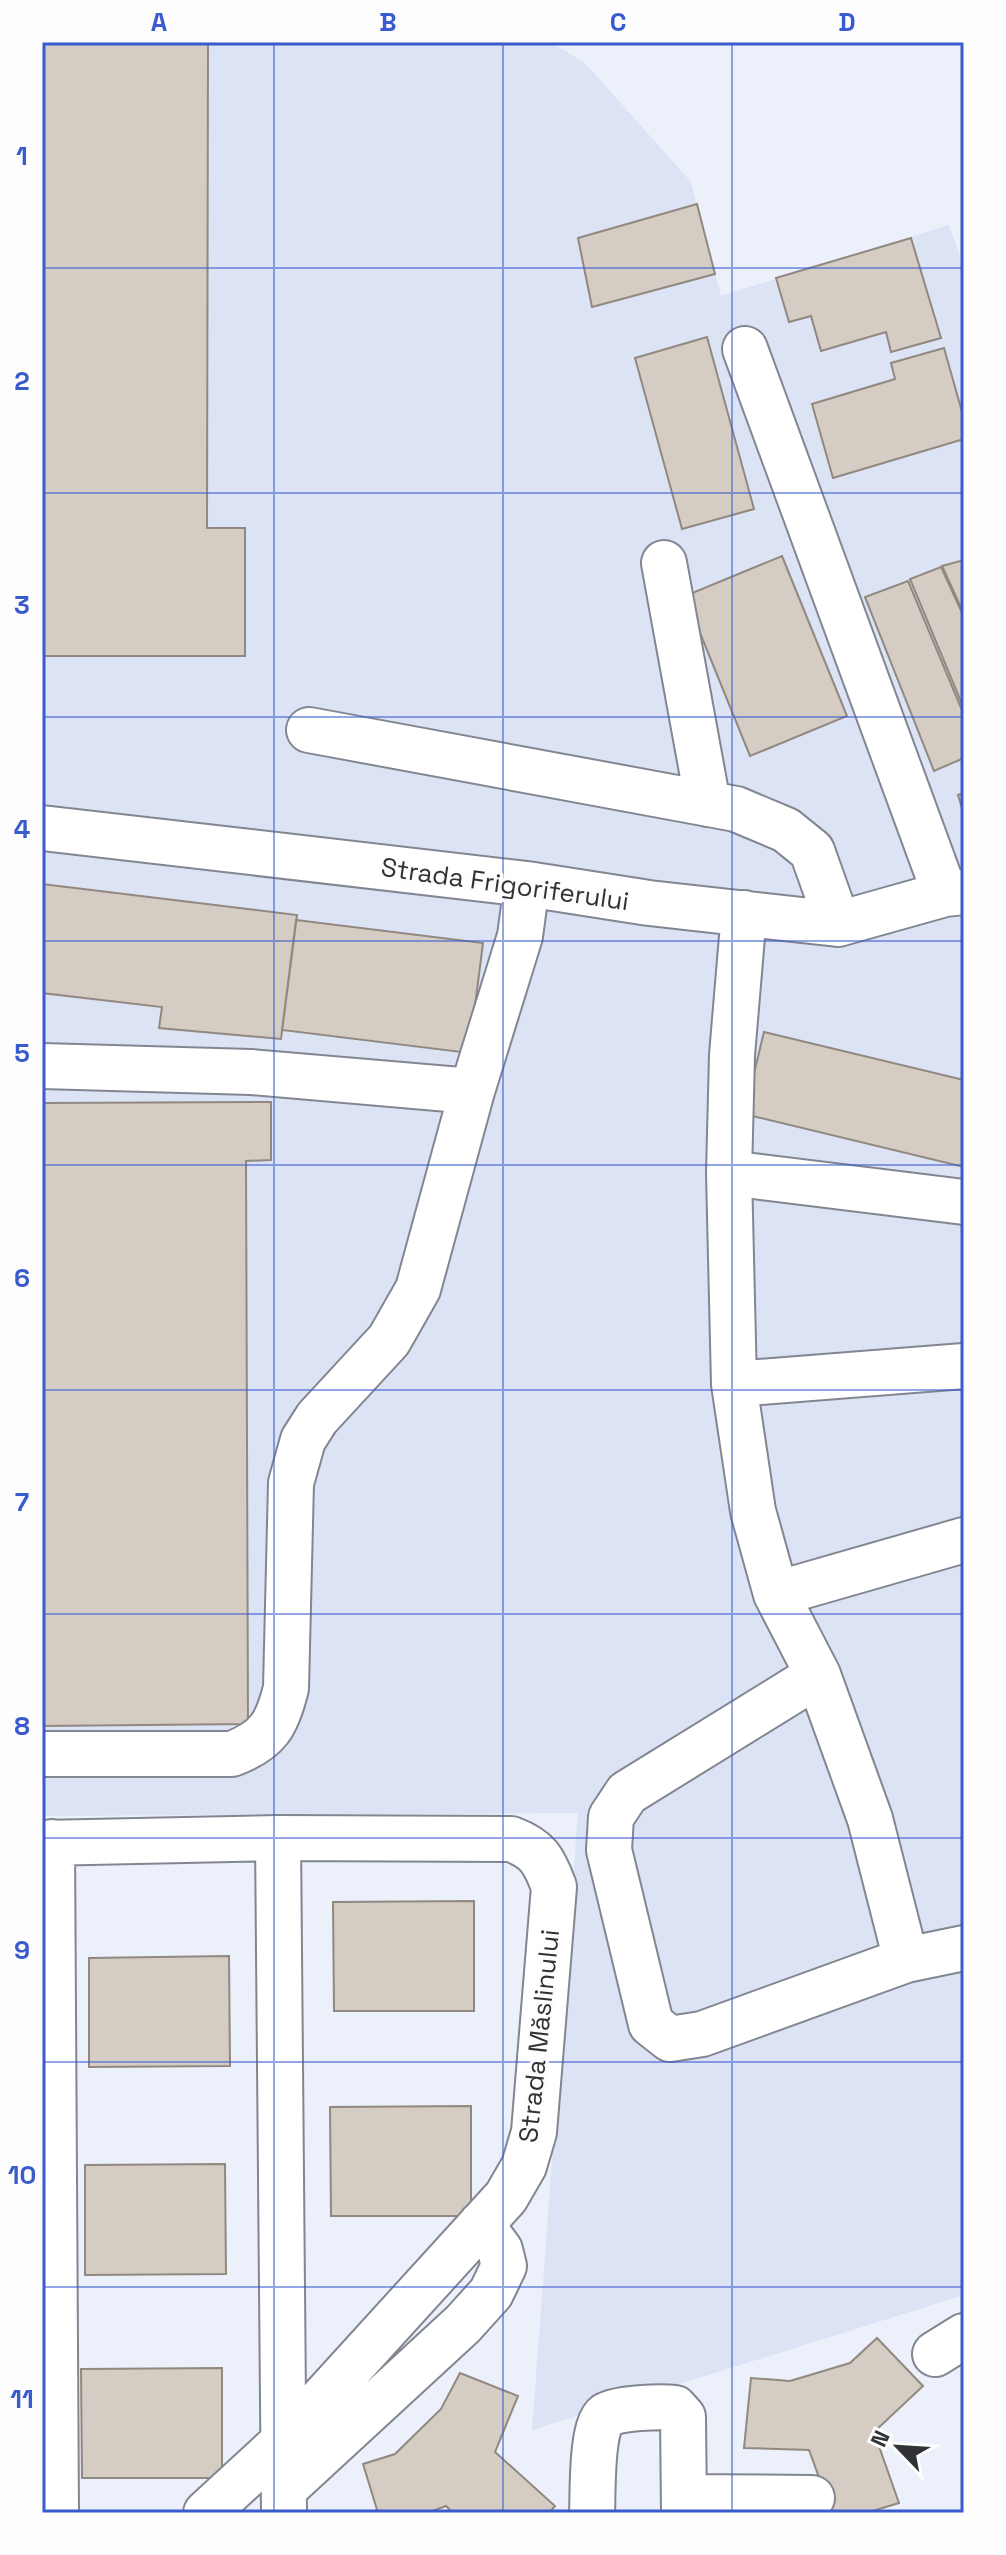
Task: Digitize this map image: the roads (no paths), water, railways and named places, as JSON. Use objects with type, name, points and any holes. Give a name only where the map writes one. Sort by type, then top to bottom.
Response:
[{"type":"street","points":[[745,349],[954,893]]},
{"type":"street","points":[[664,563],[708,804]]},
{"type":"street","points":[[309,730],[736,809],[786,830],[812,851],[838,924]]},
{"type":"street","name":"Strada Frigoriferului","points":[[42,828],[527,884],[649,903],[838,924],[954,893]]},
{"type":"street","points":[[42,1754],[232,1754],[252,1746],[269,1732],[280,1712],[286,1688],[291,1483],[303,1440],[317,1418],[389,1340],[418,1289],[472,1091],[520,936],[527,884]]},
{"type":"street","points":[[744,913],[732,1055],[729,1173],[734,1384],[753,1511],[776,1594],[818,1675],[870,1819],[906,1960]]},
{"type":"street","points":[[42,1066],[251,1072],[472,1091]]},
{"type":"street","points":[[729,1173],[964,1202]]},
{"type":"street","points":[[734,1384],[964,1366]]},
{"type":"street","points":[[776,1594],[964,1540]]},
{"type":"street","points":[[818,1675],[627,1793],[611,1817],[609,1850],[651,2024],[670,2039],[702,2034],[906,1960],[964,1948]]},
{"type":"street","points":[[278,1838],[284,2501]]},
{"type":"street","name":"Strada Măslinului","points":[[56,2513],[47,1842],[278,1838],[511,1839],[529,1846],[545,1863],[554,1887],[534,2132],[524,2166],[506,2197],[283,2442],[206,2513]]},
{"type":"street","points":[[284,2501],[491,2293],[504,2266],[500,2250],[481,2224]]},
{"type":"street","points":[[592,2513],[597,2429],[604,2416],[613,2412],[664,2407],[675,2408],[683,2417],[684,2505],[812,2498]]}]
